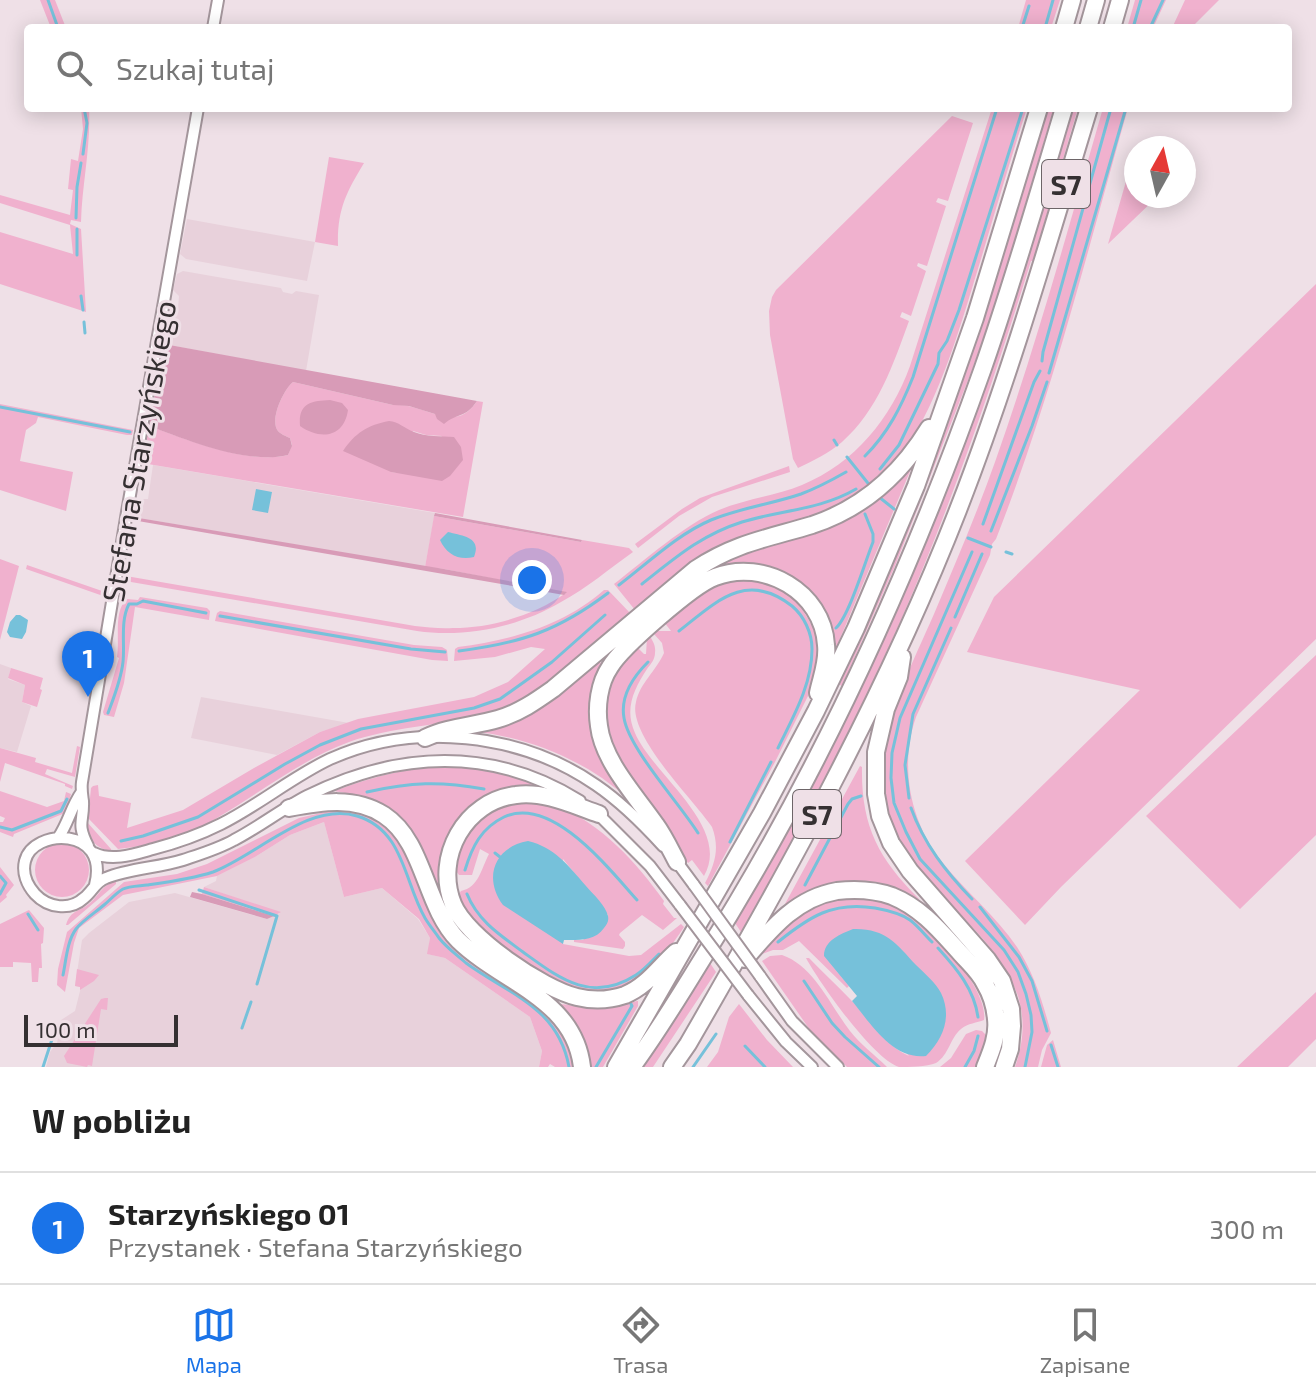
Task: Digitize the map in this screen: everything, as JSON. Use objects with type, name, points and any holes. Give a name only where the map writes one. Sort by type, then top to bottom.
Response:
[{"type":"highway","points":[[1065,24],[1072,0]]},
{"type":"highway","points":[[1089,24],[1096,0]]},
{"type":"highway","points":[[1113,24],[1120,0]]},
{"type":"highway","name":"S7","points":[[616,1067],[762,813],[856,628],[916,486],[991,270],[1038,112]]},
{"type":"highway","points":[[632,1067],[743,895],[802,789],[858,676],[907,565],[962,426],[1018,262],[1063,112]]},
{"type":"highway","name":"S7","points":[[672,1067],[719,991],[810,829],[906,632],[959,508],[1043,260],[1088,112]]},
{"type":"highway","points":[[425,738],[439,731],[515,713],[553,689],[709,561],[732,548],[830,518],[864,500],[901,468],[946,399]]},
{"type":"highway","points":[[677,862],[657,827],[624,781],[601,739],[599,705],[602,683],[616,658],[703,583],[738,571],[777,577],[792,585],[811,603],[823,629],[827,644],[826,658],[816,711]]},
{"type":"highway","points":[[906,632],[899,677],[886,709],[876,752],[876,794],[880,816],[891,843],[910,871],[987,959],[1002,981],[1011,1009],[1012,1026],[1010,1049],[1004,1067]]},
{"type":"highway","points":[[599,814],[527,794],[504,797],[481,808],[456,836],[450,854],[448,885],[457,913],[479,938],[540,981],[588,1000],[632,992],[687,945]]},
{"type":"highway","points":[[289,808],[346,802],[385,815],[412,849],[437,908],[453,934],[465,946],[557,1012],[577,1041],[582,1067]]},
{"type":"highway","points":[[719,991],[774,926],[802,904],[835,891],[872,891],[890,895],[907,903],[933,924],[985,983],[996,1020],[994,1043],[985,1067]]},
{"type":"street","points":[[214,24],[218,0]]},
{"type":"street","name":"Stefana Starzyńskiego","points":[[91,850],[80,825],[81,793],[197,112]]},
{"type":"street","points":[[812,1067],[786,1042],[748,995],[650,866],[599,814],[554,785],[524,773],[493,765],[457,761],[421,761],[374,770],[305,797],[208,852],[106,878],[81,901],[67,906],[46,903],[32,890],[24,872],[27,855],[35,846],[58,838],[73,839],[103,857],[140,853],[178,842],[221,824],[333,758],[386,742],[425,738],[481,740],[530,751],[576,772],[620,802],[650,831],[677,862],[792,1021],[838,1067]]},
{"type":"street","name":"Stefana Starzyńskiego","points":[[58,838],[81,793]]},
{"type":"street","points":[[91,850],[97,866],[95,885]]},
{"type":"shaded area","points":[[40,0],[55,0],[64,24],[49,24]]},
{"type":"shaded area","points":[[1026,0],[1060,0],[1052,24],[1019,24]]},
{"type":"shaded area","points":[[1135,0],[1166,0],[1155,24],[1128,24]]},
{"type":"shaded area","points":[[1185,0],[1219,0],[1195,24],[1174,24]]},
{"type":"shaded area","points":[[81,112],[89,112],[81,222],[71,220],[70,224],[81,229],[86,312],[0,284],[0,232],[73,254],[70,225],[0,203],[0,195],[70,215],[73,190],[68,189],[71,159],[78,161],[83,129]]},
{"type":"shaded area","points":[[991,112],[1026,112],[940,384],[909,444],[890,469],[868,489],[836,507],[721,546],[682,572],[635,610],[614,584],[665,544],[719,510],[792,489],[839,464],[869,437],[881,421],[910,366]]},
{"type":"shaded area","points":[[1047,112],[1053,112],[996,302],[972,370],[895,566],[842,686],[836,683],[919,488],[966,369]]},
{"type":"shaded area","points":[[1071,112],[1077,112],[1033,261],[987,397],[955,487],[901,620],[805,817],[741,932],[735,923],[816,776],[996,355]]},
{"type":"shaded area","points":[[1102,112],[1127,112],[1051,379],[1016,486],[990,555],[916,717],[908,755],[911,793],[922,830],[952,874],[1017,947],[1041,999],[1051,1033],[1038,1067],[1015,1067],[1023,1023],[1014,985],[993,952],[910,857],[890,822],[882,780],[883,758],[899,694],[988,481],[1052,286]]},
{"type":"shaded area","points":[[952,116],[973,123],[948,201],[938,198],[936,202],[946,206],[927,266],[918,263],[917,266],[926,271],[911,316],[902,312],[900,317],[909,321],[890,370],[875,401],[855,429],[832,450],[798,468],[793,459],[770,335],[772,297]]},
{"type":"shaded area","points":[[329,157],[364,163],[344,202],[338,246],[315,242]]},
{"type":"shaded area","points":[[1124,188],[1124,208],[1146,208],[1108,244]]},
{"type":"shaded area","points":[[187,219],[315,242],[307,281],[186,259],[180,254]]},
{"type":"shaded area","points":[[183,271],[281,288],[283,292],[292,294],[296,291],[319,295],[306,371],[164,344],[170,312],[178,308],[179,296],[173,290],[177,274]]},
{"type":"shaded area","points":[[1316,284],[1316,639],[1025,925],[965,861],[1140,690],[967,652],[994,597]]},
{"type":"shaded area","points":[[164,344],[477,401],[465,413],[444,424],[435,414],[409,406],[293,382],[282,398],[275,420],[278,431],[290,438],[292,446],[288,455],[254,457],[236,454],[149,426]]},
{"type":"shaded area","points":[[293,382],[393,405],[410,406],[447,417],[463,415],[477,401],[483,402],[463,517],[142,463],[149,426],[236,454],[255,457],[288,455],[292,445],[290,438],[278,431],[275,420]],"holes":[[[413,431],[442,436],[417,475],[391,472]]]},
{"type":"shaded area","points":[[330,400],[342,403],[348,410],[342,426],[330,434],[323,434],[300,426],[301,412],[307,405]]},
{"type":"shaded area","points":[[0,404],[133,430],[132,435],[38,417],[36,423],[26,430],[20,461],[73,472],[66,511],[0,490]]},
{"type":"shaded area","points":[[389,421],[419,434],[454,437],[461,447],[463,460],[442,481],[391,472],[343,451],[363,431]]},
{"type":"shaded area","points":[[153,465],[435,513],[425,567],[139,518],[142,499],[148,499]]},
{"type":"shaded area","points":[[789,466],[790,472],[712,497],[679,516],[638,548],[635,544],[700,498]]},
{"type":"shaded area","points":[[908,468],[911,469],[834,653],[827,620],[817,600],[801,583],[780,570],[757,565],[738,566],[686,588],[721,560],[856,514]]},
{"type":"shaded area","points":[[435,513],[582,540],[434,516]]},
{"type":"shaded area","points":[[434,516],[629,548],[633,552],[580,591],[545,611],[510,624],[454,633],[417,631],[131,582],[126,576],[438,628],[483,626],[512,619],[566,593],[425,567]]},
{"type":"shaded area","points":[[139,518],[567,592],[564,595],[138,521]]},
{"type":"shaded area","points":[[0,559],[19,566],[0,640]]},
{"type":"shaded area","points":[[27,565],[105,592],[106,597],[26,569]]},
{"type":"shaded area","points":[[733,579],[760,579],[788,592],[813,627],[817,643],[816,662],[808,696],[708,886],[705,883],[716,849],[712,827],[651,749],[641,732],[636,702],[664,653],[662,643],[654,634],[657,631],[671,631],[664,622],[704,591]]},
{"type":"shaded area","points":[[608,590],[631,614],[543,689],[510,708],[349,742],[298,767],[206,824],[156,842],[118,849],[88,818],[93,786],[98,785],[99,796],[131,803],[127,828],[183,810],[320,732],[358,719],[474,697],[508,682],[545,649],[531,647],[495,657],[454,661],[455,649],[517,635],[554,622]]},
{"type":"shaded area","points":[[140,597],[207,608],[210,611],[209,620],[135,607],[124,683],[114,717],[104,715],[119,658],[120,611],[127,599],[138,600]]},
{"type":"shaded area","points":[[220,611],[414,645],[442,647],[447,650],[448,661],[215,621]]},
{"type":"shaded area","points":[[649,635],[655,646],[655,655],[635,692],[630,716],[644,749],[687,802],[708,839],[710,858],[704,876],[692,860],[688,863],[635,787],[608,737],[604,707],[612,676],[637,647],[646,654]]},
{"type":"shaded area","points":[[1316,655],[1316,835],[1240,909],[1146,816]]},
{"type":"shaded area","points":[[597,661],[603,664],[592,686],[589,705],[591,732],[598,753],[623,793],[588,769],[558,754],[527,742],[477,732],[527,714]]},
{"type":"shaded area","points":[[0,664],[11,668],[8,679],[25,685],[22,702],[31,706],[17,752],[0,748]]},
{"type":"shaded area","points":[[11,668],[43,678],[37,707],[22,702],[25,685],[8,678]]},
{"type":"shaded area","points":[[201,697],[349,723],[320,732],[277,755],[191,738]]},
{"type":"shaded area","points":[[77,746],[80,747],[75,777],[47,769],[45,774],[73,786],[72,789],[5,763],[0,782],[0,748],[72,773]]},
{"type":"shaded area","points":[[450,766],[497,773],[543,787],[499,791],[485,797],[461,816],[446,841],[440,889],[381,804],[367,797],[334,791],[390,774]]},
{"type":"shaded area","points":[[860,766],[865,807],[875,840],[893,869],[919,899],[917,901],[870,883],[845,882],[821,888],[785,904]]},
{"type":"shaded area","points":[[0,791],[47,807],[64,801],[66,792],[71,794],[65,813],[13,837],[0,832],[0,822],[5,818],[0,816]]},
{"type":"shaded area","points":[[526,800],[557,806],[573,813],[603,834],[642,873],[664,901],[663,904],[677,918],[663,930],[642,915],[620,933],[625,942],[623,949],[574,942],[583,940],[608,915],[563,859],[563,944],[629,956],[641,955],[681,924],[684,927],[654,967],[634,984],[596,994],[569,988],[520,961],[489,938],[468,917],[459,894],[476,881],[489,854],[480,849],[472,875],[459,875],[454,868],[461,842],[476,821],[496,807]]},
{"type":"shaded area","points":[[339,809],[379,823],[392,835],[402,849],[434,920],[444,935],[466,957],[533,1002],[548,1016],[569,1048],[574,1067],[550,1064],[539,1067],[542,1051],[530,1017],[445,958],[427,954],[430,938],[419,919],[382,888],[344,897],[324,822],[290,835],[217,876],[123,895],[79,928],[65,992],[57,985],[67,932],[124,882],[177,874],[207,864],[299,818]]},
{"type":"shaded area","points":[[85,822],[111,851],[100,848],[93,841]]},
{"type":"shaded area","points":[[324,822],[344,897],[382,888],[418,919],[430,938],[428,954],[445,958],[530,1017],[542,1051],[539,1067],[46,1067],[50,1052],[57,1043],[61,1020],[75,1011],[81,987],[75,986],[82,940],[89,933],[129,902],[175,893],[267,919],[280,913],[204,887],[216,881],[217,876],[290,835]]},
{"type":"shaded area","points":[[62,843],[81,851],[89,870],[81,889],[62,897],[43,889],[35,870],[43,851]]},
{"type":"shaded area","points":[[0,867],[14,885],[0,903]]},
{"type":"shaded area","points":[[116,881],[116,884],[66,925],[73,913]]},
{"type":"shaded area","points":[[204,887],[281,912],[274,916],[202,894]]},
{"type":"shaded area","points":[[192,892],[274,916],[267,919],[190,897]]},
{"type":"shaded area","points":[[857,897],[892,905],[921,923],[946,947],[978,993],[984,1020],[961,1029],[936,1063],[899,1067],[875,1050],[834,1001],[806,958],[845,994],[884,1038],[909,1056],[824,956],[849,986],[847,988],[799,941],[783,950],[759,955],[780,932],[802,915],[826,903]]},
{"type":"shaded area","points":[[29,910],[44,928],[42,968],[39,968],[38,982],[32,982],[31,963],[13,962],[13,967],[0,967],[0,924]]},
{"type":"shaded area","points":[[782,955],[793,960],[812,977],[854,1036],[887,1067],[847,1067],[810,1030],[762,961],[770,956]]},
{"type":"shaded area","points":[[710,963],[716,972],[653,1067],[641,1067]]},
{"type":"shaded area","points":[[77,969],[99,975],[80,990],[75,986]]},
{"type":"shaded area","points":[[1316,992],[1316,1039],[1288,1067],[1237,1067]]},
{"type":"shaded area","points":[[108,998],[107,1010],[101,1009],[92,1066],[67,1063],[64,1056],[101,999]]},
{"type":"shaded area","points":[[638,1001],[603,1067],[590,1067],[580,1032],[559,1004],[598,1008]]},
{"type":"shaded area","points":[[739,1004],[793,1067],[707,1067],[718,1052],[729,1017]]},
{"type":"shaded area","points":[[976,1030],[987,1036],[978,1067],[940,1067],[951,1058],[966,1034]]},
{"type":"shaded area","points":[[1053,1040],[1061,1067],[1041,1067],[1047,1045]]},
{"type":"water","points":[[256,489],[272,492],[268,513],[252,510]]},
{"type":"water","points":[[448,532],[473,541],[476,550],[474,557],[458,557],[446,549],[440,540]]},
{"type":"water","points":[[16,615],[28,620],[22,639],[10,637],[7,632]]},
{"type":"water","points":[[528,841],[560,858],[599,900],[608,918],[600,932],[586,939],[564,940],[563,944],[503,905],[494,884],[495,865],[507,850]]},
{"type":"water","points":[[853,929],[874,931],[889,938],[941,993],[946,1018],[942,1034],[926,1056],[903,1052],[884,1039],[852,1001],[857,996],[824,956],[830,942]]},
{"type":"waterway","points":[[48,0],[57,24]]},
{"type":"waterway","points":[[1046,24],[1053,0]]},
{"type":"waterway","points":[[1134,24],[1141,0]]},
{"type":"waterway","points":[[1152,24],[1163,0]]},
{"type":"waterway","points":[[1023,24],[1029,6]]},
{"type":"waterway","points":[[83,154],[87,123],[85,112]]},
{"type":"waterway","points":[[865,456],[893,419],[913,377],[996,112]]},
{"type":"waterway","points":[[880,469],[899,445],[938,364],[939,353],[959,310],[1022,112]]},
{"type":"waterway","points":[[1042,361],[1110,112]]},
{"type":"waterway","points":[[1049,373],[1125,112]]},
{"type":"waterway","points":[[76,218],[81,163]]},
{"type":"waterway","points":[[77,229],[77,255]]},
{"type":"waterway","points":[[81,296],[83,310]]},
{"type":"waterway","points":[[84,322],[85,333]]},
{"type":"waterway","points":[[983,524],[1040,371]]},
{"type":"waterway","points":[[991,531],[1047,382]]},
{"type":"waterway","points":[[0,407],[130,432]]},
{"type":"waterway","points":[[834,440],[837,445]]},
{"type":"waterway","points":[[847,457],[871,487]]},
{"type":"waterway","points":[[619,585],[675,541],[711,520],[801,494],[846,472]]},
{"type":"waterway","points":[[642,584],[689,548],[727,527],[828,501],[856,489]]},
{"type":"waterway","points":[[879,497],[894,509]]},
{"type":"waterway","points":[[836,628],[851,601],[873,542],[865,514]]},
{"type":"waterway","points":[[968,538],[991,547]]},
{"type":"waterway","points":[[972,552],[900,718],[892,753],[891,778],[894,803],[920,859],[1004,950],[1018,972],[1031,1015],[1032,1032],[1025,1067]]},
{"type":"waterway","points":[[1006,552],[1012,554]]},
{"type":"waterway","points":[[955,617],[982,554]]},
{"type":"waterway","points":[[679,631],[719,601],[746,590],[775,596],[796,610],[811,637],[811,662],[801,700],[778,748]]},
{"type":"waterway","points":[[459,651],[501,644],[538,633],[572,617],[608,593]]},
{"type":"waterway","points":[[108,713],[122,669],[124,625],[129,604],[143,601],[206,613]]},
{"type":"waterway","points":[[121,841],[198,817],[320,745],[361,729],[474,708],[500,699],[552,662],[605,615]]},
{"type":"waterway","points":[[220,616],[411,649],[445,652]]},
{"type":"waterway","points":[[909,798],[905,765],[913,714],[951,628]]},
{"type":"waterway","points":[[648,662],[629,687],[624,702],[624,718],[635,745],[698,833]]},
{"type":"waterway","points":[[730,842],[771,762]]},
{"type":"waterway","points":[[367,792],[426,784],[484,789]]},
{"type":"waterway","points":[[805,885],[848,804],[861,796]]},
{"type":"waterway","points":[[0,827],[12,830],[61,811],[67,799]]},
{"type":"waterway","points":[[911,808],[922,834],[937,857],[972,899]]},
{"type":"waterway","points":[[63,975],[76,929],[123,889],[213,872],[283,832],[320,816],[339,813],[357,816],[373,823],[394,845],[418,904],[439,938],[466,963],[530,1004],[543,1016],[563,1047],[569,1067]]},
{"type":"waterway","points":[[465,870],[474,846],[496,821],[522,813],[541,816],[578,839],[637,900]]},
{"type":"waterway","points":[[495,853],[500,857]]},
{"type":"waterway","points":[[0,876],[6,883],[0,894]]},
{"type":"waterway","points":[[199,890],[277,916],[257,984]]},
{"type":"waterway","points":[[467,894],[483,920],[498,933],[550,971],[576,984],[604,987],[620,983],[639,973],[659,954]]},
{"type":"waterway","points":[[778,942],[822,913],[860,906],[902,915],[932,942]]},
{"type":"waterway","points":[[980,907],[1019,957],[1032,981],[1047,1031]]},
{"type":"waterway","points":[[28,914],[38,930]]},
{"type":"waterway","points":[[938,948],[969,988],[978,1017]]},
{"type":"waterway","points":[[804,981],[832,1023],[879,1067]]},
{"type":"waterway","points":[[242,1028],[251,1002]]},
{"type":"waterway","points":[[596,1067],[631,1004]]},
{"type":"waterway","points":[[43,1067],[56,1027]]},
{"type":"waterway","points":[[693,1067],[716,1034]]},
{"type":"waterway","points":[[965,1067],[978,1036]]},
{"type":"waterway","points":[[1051,1045],[1058,1067]]},
{"type":"waterway","points":[[745,1046],[765,1067]]},
{"type":"place","name":"Starzyńskiego 01","points":[[88,697]]}]
